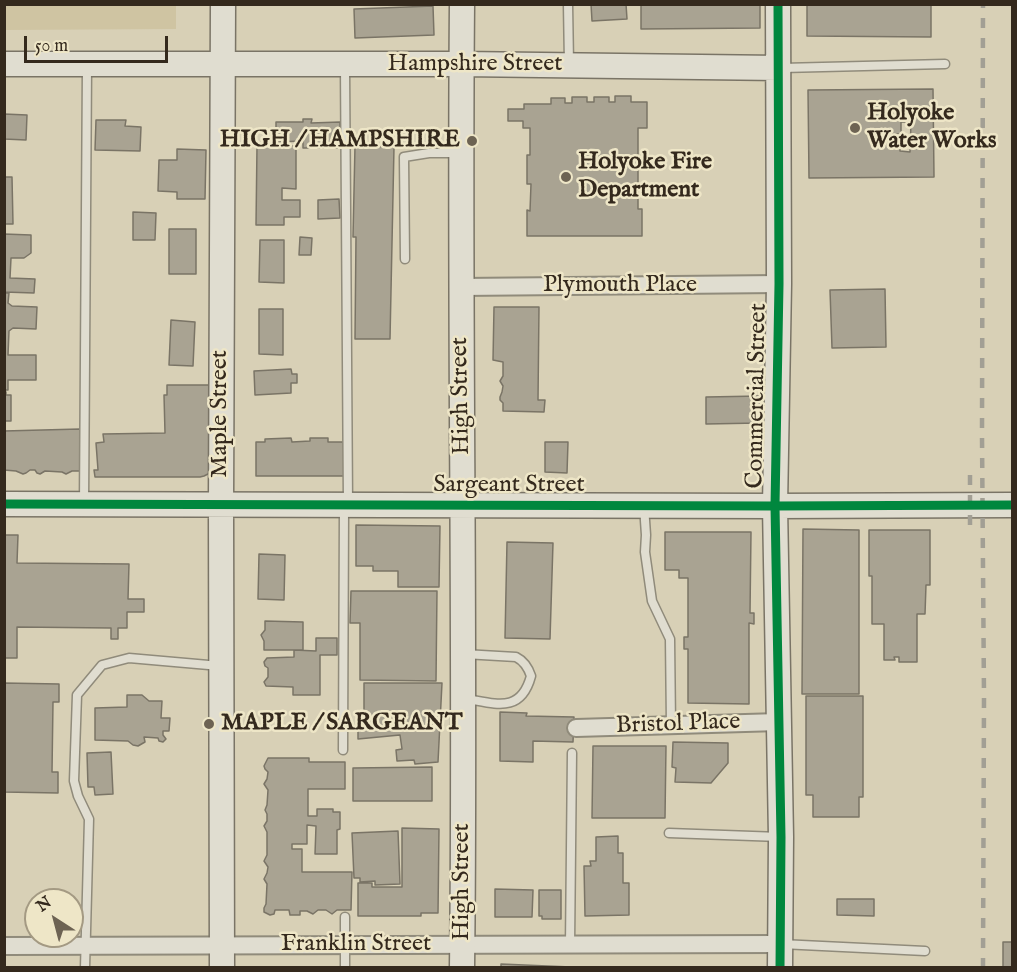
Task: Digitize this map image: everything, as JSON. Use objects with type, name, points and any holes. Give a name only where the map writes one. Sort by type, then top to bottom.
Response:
[{"type":"street","name":"Maple Street","points":[[221,956],[220,505],[223,4]]},
{"type":"street","name":"High Street","points":[[462,4],[463,956]]},
{"type":"street","name":"Commercial Street","points":[[778,4],[779,284],[775,506],[781,837],[780,956]]},
{"type":"street","name":"Hampshire Street","points":[[4,64],[462,64],[779,68]]},
{"type":"street","name":"Plymouth Place","points":[[461,287],[779,284]]},
{"type":"street","name":"Sargeant Street","points":[[4,504],[1012,505]]},
{"type":"street","name":"Bristol Place","points":[[576,728],[779,722]]},
{"type":"street","name":"Franklin Street","points":[[4,946],[85,945],[221,956],[345,945],[463,956],[570,945],[780,956]]},
{"type":"lane","points":[[568,4],[569,65]]},
{"type":"lane","points":[[84,504],[87,64]]},
{"type":"lane","points":[[343,750],[346,505],[345,64]]},
{"type":"lane","name":"Hampshire Street","points":[[779,68],[945,64]]},
{"type":"lane","points":[[405,259],[404,157],[429,153],[462,153]]},
{"type":"lane","points":[[644,506],[646,561],[652,601],[670,639],[670,725]]},
{"type":"lane","points":[[463,699],[507,704],[520,698],[531,676],[526,665],[516,657],[464,654]]},
{"type":"lane","points":[[85,968],[89,819],[74,782],[76,694],[102,665],[129,658],[221,666]]},
{"type":"lane","points":[[570,945],[572,753]]},
{"type":"lane","points":[[669,833],[781,837]]},
{"type":"lane","points":[[345,917],[345,968]]},
{"type":"lane","points":[[780,956],[925,951]]},
{"type":"shaded area","points":[[4,5],[176,5],[176,29],[5,30]]},
{"type":"building","points":[[591,4],[626,4],[627,19],[592,21]]},
{"type":"building","points":[[641,4],[760,4],[760,28],[641,29]]},
{"type":"building","points":[[807,4],[931,4],[931,37],[807,36]]},
{"type":"building","points":[[433,6],[434,35],[355,38],[354,9]]},
{"type":"building","name":"Holyoke Water Works","points":[[933,89],[934,177],[809,178],[808,90]],"holes":[[[901,122],[911,122],[910,152],[900,151],[900,140],[892,140],[893,134],[901,134]]]},
{"type":"building","points":[[615,96],[631,96],[631,102],[647,102],[647,128],[638,128],[638,209],[642,209],[642,236],[527,236],[527,210],[530,211],[531,184],[527,184],[530,128],[523,128],[523,121],[508,121],[508,109],[524,109],[524,104],[551,104],[551,98],[565,98],[565,103],[572,103],[572,97],[587,97],[587,102],[594,102],[594,97],[609,97],[609,102],[615,102]]},
{"type":"building","points":[[4,114],[27,115],[26,140],[4,139]]},
{"type":"building","points":[[303,119],[312,119],[311,123],[340,122],[340,148],[303,148],[303,141],[276,142],[276,122],[303,122]]},
{"type":"building","points":[[96,120],[126,120],[125,126],[141,127],[140,151],[95,150]]},
{"type":"building","points":[[257,146],[296,146],[296,189],[282,188],[282,200],[300,200],[300,217],[284,217],[284,225],[256,225]]},
{"type":"building","points":[[355,146],[394,147],[390,339],[355,339],[356,237],[353,237]]},
{"type":"building","points":[[177,149],[206,150],[205,199],[177,199],[177,192],[158,191],[159,160],[177,160]]},
{"type":"building","points":[[4,177],[12,177],[13,224],[4,224]]},
{"type":"building","points":[[339,199],[340,218],[318,219],[318,200]]},
{"type":"building","points":[[133,212],[156,213],[155,240],[133,240]]},
{"type":"building","points":[[169,229],[196,229],[196,274],[169,274]]},
{"type":"building","points":[[4,234],[31,235],[31,253],[24,258],[11,258],[10,278],[35,279],[34,293],[4,292]]},
{"type":"building","points":[[300,237],[312,238],[311,255],[299,255]]},
{"type":"building","points":[[260,240],[284,240],[284,283],[259,282]]},
{"type":"building","points":[[885,289],[886,347],[832,348],[830,290]]},
{"type":"building","points":[[4,293],[9,293],[8,303],[12,306],[37,307],[36,329],[13,328],[9,331],[8,355],[36,355],[36,380],[8,380],[8,390],[4,390]]},
{"type":"building","points":[[494,307],[539,307],[538,400],[545,400],[544,412],[503,411],[500,397],[503,386],[500,381],[503,376],[503,362],[493,360]]},
{"type":"building","points":[[259,309],[283,309],[283,355],[259,354]]},
{"type":"building","points":[[171,320],[195,322],[193,366],[169,365]]},
{"type":"building","points":[[291,369],[292,374],[297,374],[297,383],[291,383],[291,393],[255,395],[254,371]]},
{"type":"building","points":[[167,385],[210,385],[211,468],[208,474],[200,477],[95,477],[94,470],[98,470],[96,443],[104,442],[103,434],[165,433],[164,395],[167,395]]},
{"type":"building","points":[[4,392],[6,395],[11,395],[11,421],[4,421]]},
{"type":"building","points":[[760,396],[759,423],[706,424],[706,397]]},
{"type":"building","points":[[80,429],[80,471],[66,474],[45,471],[40,474],[35,470],[30,470],[23,474],[4,470],[4,431]]},
{"type":"building","points":[[291,438],[292,442],[310,441],[310,438],[328,438],[328,442],[346,442],[346,476],[256,476],[256,442],[265,442],[265,439]]},
{"type":"building","points":[[545,442],[568,442],[567,473],[545,472]]},
{"type":"building","points":[[356,525],[440,526],[439,587],[398,587],[398,571],[373,571],[373,566],[356,566]]},
{"type":"building","points":[[803,529],[859,530],[859,694],[802,694]]},
{"type":"building","points":[[869,530],[930,530],[930,585],[926,585],[925,614],[917,614],[917,662],[899,662],[899,657],[894,657],[895,660],[884,660],[884,624],[872,624]]},
{"type":"building","points":[[665,532],[751,532],[750,613],[754,613],[754,624],[749,623],[749,704],[688,703],[688,649],[684,649],[684,637],[688,637],[688,578],[679,578],[679,570],[665,570]]},
{"type":"building","points":[[4,535],[18,535],[17,563],[129,564],[128,599],[144,599],[144,612],[127,612],[127,628],[118,628],[118,639],[111,639],[111,628],[17,627],[17,658],[4,658]]},
{"type":"building","points":[[507,542],[553,543],[550,639],[505,638]]},
{"type":"building","points":[[259,554],[285,555],[284,600],[258,599]]},
{"type":"building","points":[[351,591],[437,591],[436,681],[360,680],[360,623],[350,623]]},
{"type":"building","points":[[265,621],[303,622],[303,650],[264,650],[261,635],[265,630]]},
{"type":"building","points":[[316,638],[337,638],[337,655],[320,655],[320,695],[293,695],[293,687],[266,686],[264,682],[268,677],[268,668],[264,662],[267,658],[294,657],[294,650],[316,651]]},
{"type":"building","points":[[4,683],[59,684],[59,702],[53,702],[52,772],[58,772],[58,793],[4,792]]},
{"type":"building","points":[[364,683],[442,683],[438,762],[415,764],[414,760],[397,761],[396,750],[402,749],[400,735],[358,739],[358,713],[364,713]]},
{"type":"building","points":[[127,695],[142,695],[149,701],[162,701],[161,718],[170,718],[169,731],[163,731],[166,739],[163,742],[158,738],[144,737],[145,742],[138,746],[128,741],[95,740],[95,708],[127,707]]},
{"type":"building","points":[[806,696],[863,696],[863,797],[859,797],[859,817],[813,817],[813,795],[806,795]]},
{"type":"building","points":[[500,712],[527,713],[526,716],[574,717],[573,742],[533,741],[533,762],[500,761]]},
{"type":"building","points":[[673,742],[728,743],[728,763],[711,783],[675,782],[676,768],[672,767]]},
{"type":"building","points":[[593,746],[666,746],[665,818],[592,818]]},
{"type":"building","points":[[111,752],[113,794],[95,795],[94,787],[88,787],[87,753]]},
{"type":"building","points":[[268,758],[309,758],[309,762],[345,762],[345,789],[308,789],[308,816],[317,816],[317,809],[333,809],[333,812],[340,812],[337,854],[315,854],[316,826],[307,825],[307,844],[292,844],[292,849],[302,849],[302,872],[352,872],[351,910],[337,910],[332,914],[326,910],[318,910],[313,914],[300,911],[300,915],[290,915],[289,910],[275,910],[274,914],[270,915],[264,912],[267,884],[264,879],[268,867],[264,861],[267,855],[267,832],[264,826],[267,821],[265,810],[268,790],[264,784],[268,772],[264,766]]},
{"type":"building","points":[[432,767],[432,801],[353,801],[353,768]]},
{"type":"building","points":[[402,828],[439,829],[438,913],[421,913],[421,916],[358,916],[358,883],[372,883],[372,887],[402,887]]},
{"type":"building","points":[[398,831],[400,884],[375,885],[375,881],[360,882],[360,878],[354,878],[352,833]]},
{"type":"building","points":[[618,836],[618,853],[623,853],[623,883],[629,883],[629,915],[585,916],[584,866],[591,866],[590,861],[596,861],[596,837]]},
{"type":"building","points":[[495,889],[533,890],[532,917],[495,917]]},
{"type":"building","points":[[539,890],[561,890],[561,919],[542,919],[542,916],[539,916]]},
{"type":"building","points":[[837,899],[874,899],[874,916],[837,915]]},
{"type":"building","points":[[1003,942],[1012,942],[1012,968],[1003,968]]},
{"type":"building","points":[[501,964],[571,967],[571,968],[501,968]]},
{"type":"railway","points":[[983,4],[983,968]]},
{"type":"railway","points":[[970,475],[970,535]]},
{"type":"cycle path","points":[[778,4],[779,284],[775,506],[781,837],[780,968]]},
{"type":"cycle path","points":[[4,504],[1012,505]]},
{"type":"place","name":"Holyoke Water Works","points":[[855,128]]},
{"type":"place","name":"HIGH / HAMPSHIRE","points":[[472,141]]},
{"type":"place","name":"Holyoke Fire Department","points":[[566,177]]},
{"type":"place","name":"MAPLE / SARGEANT","points":[[209,724]]}]
